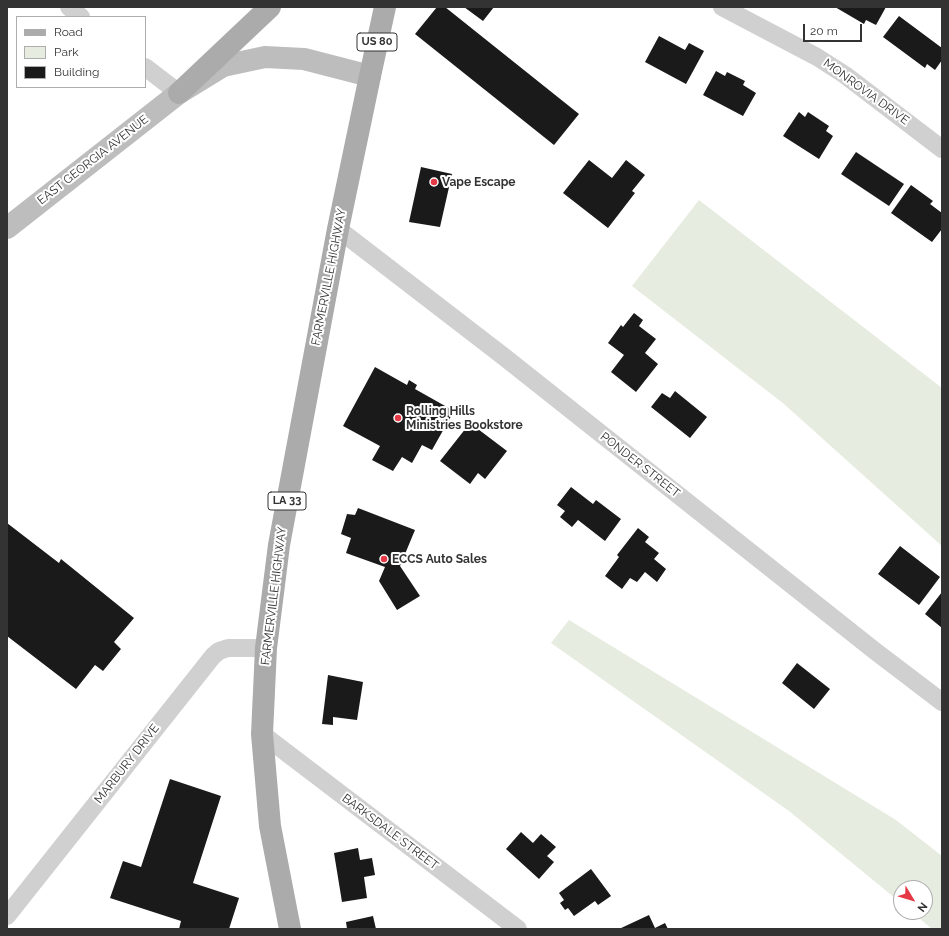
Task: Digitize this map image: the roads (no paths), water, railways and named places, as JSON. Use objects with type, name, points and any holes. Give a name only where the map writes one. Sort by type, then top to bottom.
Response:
[{"type":"main road","points":[[179,93],[270,7]]},
{"type":"main road","name":"US 80","points":[[370,76],[385,7]]},
{"type":"main road","name":"EAST GEORGIA AVENUE","points":[[7,228],[179,93],[223,66],[265,57],[304,59],[370,76]]},
{"type":"main road","name":"FARMERVILLE HIGHWAY","points":[[290,929],[270,826],[262,734],[266,648],[279,544],[338,229],[370,76]]},
{"type":"street","points":[[68,7],[80,16]]},
{"type":"street","name":"MONROVIA DRIVE","points":[[722,7],[817,57],[845,75],[942,149]]},
{"type":"street","points":[[146,68],[179,93]]},
{"type":"street","name":"PONDER STREET","points":[[338,229],[503,356],[875,651],[942,702]]},
{"type":"street","name":"MARBURY DRIVE","points":[[7,916],[213,656],[219,651],[228,648],[266,648]]},
{"type":"street","name":"BARKSDALE STREET","points":[[262,734],[518,929]]},
{"type":"place","name":"Vape Escape","points":[[434,182]]},
{"type":"place","name":"Rolling Hills Ministries Bookstore","points":[[398,418]]},
{"type":"place","name":"ECCS Auto Sales","points":[[384,559]]}]
